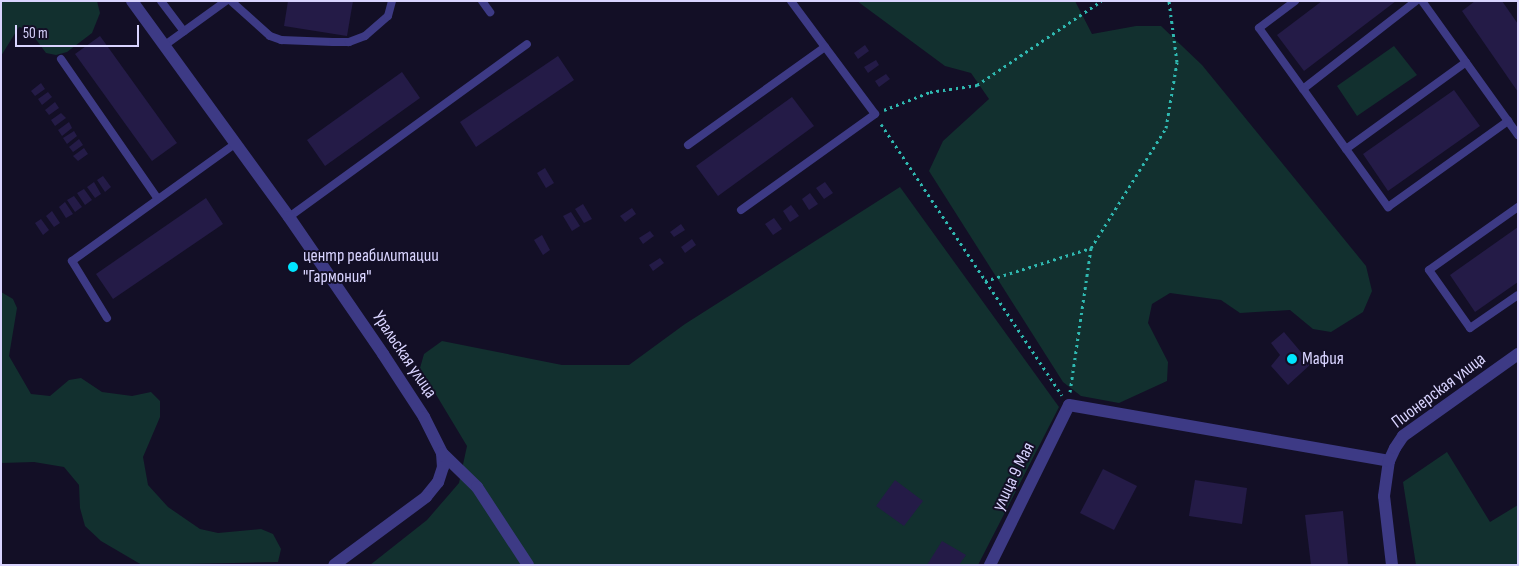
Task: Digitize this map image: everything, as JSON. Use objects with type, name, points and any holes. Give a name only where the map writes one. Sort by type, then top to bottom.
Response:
[{"type":"street","name":"Уральская улица","points":[[132,1],[289,217],[424,417],[442,453]]},
{"type":"street","name":"Пионерская улица","points":[[1388,461],[1403,436],[1518,354]]},
{"type":"street","points":[[1069,405],[1388,461],[1384,496],[1392,565]]},
{"type":"street","name":"улица 9 Мая","points":[[990,565],[1069,405]]},
{"type":"street","points":[[334,565],[426,497],[438,482],[443,467],[442,453]]},
{"type":"street","points":[[442,453],[476,487],[528,565]]},
{"type":"lane","points":[[161,1],[184,31]]},
{"type":"lane","points":[[165,45],[226,1]]},
{"type":"lane","points":[[231,1],[270,36],[281,40],[333,42],[349,42],[379,26],[388,16],[392,1]]},
{"type":"lane","points":[[482,1],[490,12]]},
{"type":"lane","points":[[741,210],[875,114],[792,1]]},
{"type":"lane","points":[[1295,1],[1259,28],[1388,207],[1508,121]]},
{"type":"lane","points":[[1302,88],[1416,1]]},
{"type":"lane","points":[[1422,1],[1518,135]]},
{"type":"lane","points":[[289,217],[527,44]]},
{"type":"lane","points":[[688,145],[825,47]]},
{"type":"lane","points":[[61,59],[158,199]]},
{"type":"lane","points":[[1346,149],[1466,62]]},
{"type":"lane","points":[[107,318],[72,261],[236,143]]},
{"type":"lane","points":[[1518,207],[1429,270],[1470,328],[1518,295]]},
{"type":"path","points":[[1069,405],[875,114],[930,92],[976,85],[1100,1]]},
{"type":"path","points":[[1069,405],[1091,248],[1166,128],[1177,62],[1169,1]]},
{"type":"path","points":[[985,281],[1091,248]]},
{"type":"green space","points":[[1,1],[97,1],[100,13],[92,33],[67,52],[56,55],[46,53],[29,30],[19,27],[1,56]]},
{"type":"green space","points":[[857,1],[1075,1],[1092,34],[1136,26],[1161,26],[1202,65],[1366,266],[1372,291],[1363,312],[1331,332],[1313,329],[1290,310],[1240,313],[1221,300],[1170,293],[1152,304],[1148,323],[1168,362],[1167,381],[1119,403],[1081,396],[1063,382],[929,171],[943,141],[989,99],[971,73],[945,66]]},
{"type":"green space","points":[[1394,46],[1417,75],[1357,116],[1337,86]]},
{"type":"green space","points":[[900,187],[1059,407],[978,565],[370,565],[427,520],[459,483],[467,446],[420,368],[424,354],[442,341],[562,365],[629,365],[685,324]]},
{"type":"green space","points":[[1,292],[13,299],[17,308],[9,356],[31,394],[50,396],[69,380],[81,378],[102,392],[132,396],[151,392],[160,401],[160,417],[143,457],[148,485],[168,507],[200,529],[218,533],[261,529],[273,534],[281,549],[278,562],[142,565],[101,541],[85,526],[80,508],[79,485],[64,467],[34,462],[1,463]]},
{"type":"green space","points":[[1447,452],[1490,522],[1518,505],[1518,565],[1416,565],[1403,482]]},
{"type":"building","points":[[288,1],[353,1],[347,36],[284,26]]},
{"type":"building","points":[[1322,1],[1396,1],[1304,71],[1277,35]]},
{"type":"building","points":[[1475,1],[1502,1],[1518,24],[1518,92],[1462,11]]},
{"type":"building","points":[[100,36],[177,143],[152,161],[75,54]]},
{"type":"building","points":[[865,45],[869,51],[858,59],[854,53]]},
{"type":"building","points":[[558,56],[574,80],[476,147],[460,122]]},
{"type":"building","points":[[876,60],[879,65],[868,73],[864,67]]},
{"type":"building","points":[[402,72],[420,98],[325,166],[307,140]]},
{"type":"building","points":[[886,74],[890,79],[879,87],[875,81]]},
{"type":"building","points":[[41,83],[45,89],[35,96],[31,91]]},
{"type":"building","points":[[1454,90],[1480,126],[1388,191],[1363,154]]},
{"type":"building","points":[[48,92],[52,97],[42,105],[38,99]]},
{"type":"building","points":[[792,97],[814,126],[718,196],[696,166]]},
{"type":"building","points":[[55,102],[59,108],[49,115],[45,110]]},
{"type":"building","points":[[61,113],[66,118],[55,126],[51,120]]},
{"type":"building","points":[[69,122],[72,128],[62,136],[58,130]]},
{"type":"building","points":[[74,131],[77,136],[67,144],[63,138]]},
{"type":"building","points":[[79,139],[83,145],[73,152],[69,147]]},
{"type":"building","points":[[84,148],[88,154],[78,161],[73,156]]},
{"type":"building","points":[[545,168],[554,183],[546,188],[537,173]]},
{"type":"building","points":[[103,176],[111,187],[105,192],[97,180]]},
{"type":"building","points":[[94,182],[101,194],[95,198],[87,187]]},
{"type":"building","points":[[825,182],[833,193],[824,199],[816,188]]},
{"type":"building","points":[[84,189],[92,200],[85,205],[77,193]]},
{"type":"building","points":[[810,193],[818,204],[809,210],[802,199]]},
{"type":"building","points":[[74,196],[82,207],[75,212],[67,200]]},
{"type":"building","points":[[206,198],[223,224],[113,299],[96,274]]},
{"type":"building","points":[[65,202],[73,214],[66,218],[59,207]]},
{"type":"building","points":[[583,204],[592,219],[584,223],[575,209]]},
{"type":"building","points":[[791,205],[799,216],[790,222],[783,211]]},
{"type":"building","points":[[632,208],[636,214],[625,222],[620,216]]},
{"type":"building","points":[[52,211],[60,223],[54,227],[46,216]]},
{"type":"building","points":[[571,212],[580,226],[572,231],[563,216]]},
{"type":"building","points":[[774,218],[782,229],[773,235],[765,224]]},
{"type":"building","points":[[41,219],[49,230],[43,235],[35,223]]},
{"type":"building","points":[[681,224],[685,230],[674,237],[670,232]]},
{"type":"building","points":[[1518,227],[1518,282],[1475,312],[1450,275]]},
{"type":"building","points":[[650,231],[654,236],[643,244],[639,238]]},
{"type":"building","points":[[542,235],[550,250],[543,255],[534,240]]},
{"type":"building","points":[[692,239],[696,245],[685,253],[681,247]]},
{"type":"building","points":[[660,258],[664,263],[653,271],[649,265]]},
{"type":"building","name":"Мафия","points":[[1284,332],[1311,364],[1288,385],[1271,366],[1280,355],[1271,343]]},
{"type":"building","points":[[1103,469],[1137,486],[1114,530],[1080,513]]},
{"type":"building","points":[[895,480],[923,501],[904,526],[876,506]]},
{"type":"building","points":[[1195,480],[1247,488],[1242,524],[1189,516]]},
{"type":"building","points":[[1343,511],[1348,565],[1311,565],[1305,515]]},
{"type":"building","points":[[942,541],[966,555],[959,565],[927,565]]},
{"type":"place","name":"центр реабилитации \"Гармония\"","points":[[293,267]]},
{"type":"place","name":"Мафия","points":[[1292,359]]}]
